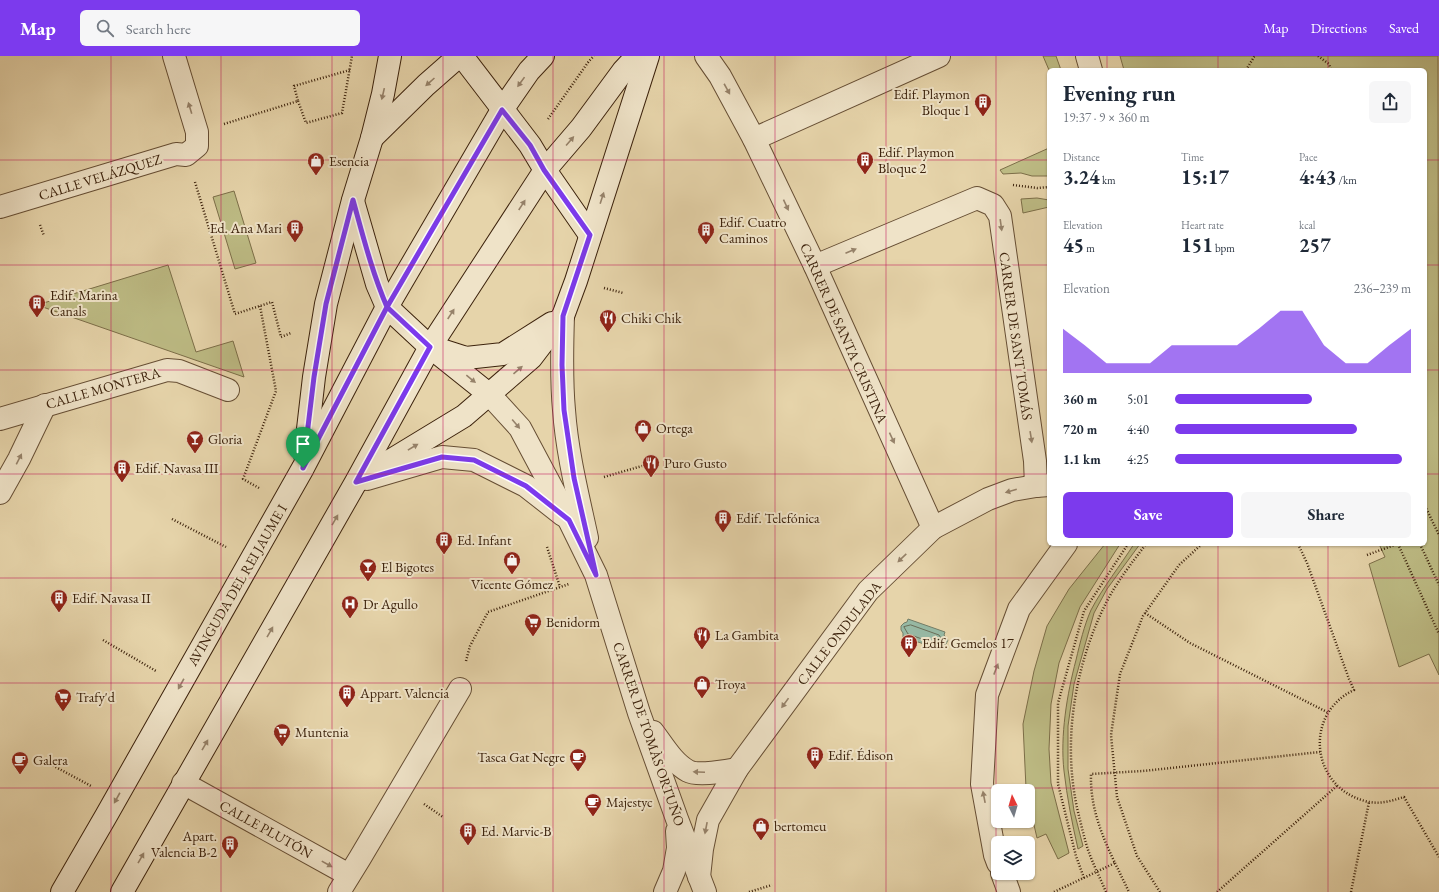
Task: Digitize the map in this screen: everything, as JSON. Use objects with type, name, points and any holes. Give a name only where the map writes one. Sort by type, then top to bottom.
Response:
[{"type":"street","points":[[174,56],[194,144]]},
{"type":"street","points":[[303,468],[314,377],[326,304],[353,200],[372,138],[383,94],[390,56]]},
{"type":"street","points":[[372,138],[426,85],[460,56],[530,145],[544,170],[590,235]]},
{"type":"street","name":"AVINGUDA DEL REI JAUME I","points":[[62,892],[303,468],[387,307],[502,110],[529,71],[543,56]]},
{"type":"street","points":[[122,892],[356,482],[430,347],[544,170],[581,128],[622,71],[637,56]]},
{"type":"street","points":[[356,482],[464,416],[531,358],[563,316],[648,56]]},
{"type":"street","name":"CARRER DE SANTA CRISTINA","points":[[706,56],[720,76],[754,139],[815,266],[933,528]]},
{"type":"street","points":[[754,139],[939,56]]},
{"type":"street","points":[[1087,56],[1090,68]]},
{"type":"street","name":"CALLE VELÁZQUEZ","points":[[0,207],[176,154],[194,144]]},
{"type":"street","name":"CARRER DE SANT TOMÁS","points":[[815,266],[977,198],[993,205],[1000,216],[1034,461],[1042,486]]},
{"type":"street","points":[[353,200],[375,276],[387,307]]},
{"type":"street","name":"CARRER DE TOMÀS ORTUÑO","points":[[387,307],[430,347],[490,395],[520,428],[569,520],[596,575]]},
{"type":"street","points":[[430,347],[466,358],[504,354],[563,316]]},
{"type":"street","name":"CARRER DE TOMÀS ORTUÑO","points":[[563,316],[562,365],[564,410],[574,478],[596,575],[640,713],[702,885]]},
{"type":"street","name":"CALLE MONTERA","points":[[0,419],[167,370],[179,371],[228,390]]},
{"type":"street","points":[[0,493],[19,459],[45,405]]},
{"type":"street","points":[[356,482],[442,457],[474,460],[526,486],[569,520]]},
{"type":"street","name":"CALLE ONDULADA","points":[[702,885],[702,849],[708,820],[737,769],[868,591],[933,528],[988,499],[1012,490],[1042,486]]},
{"type":"street","points":[[992,836],[982,784],[987,695],[1019,609],[1065,546]]},
{"type":"street","points":[[344,884],[460,689]]},
{"type":"street","points":[[640,713],[675,760],[689,772],[719,773],[737,769]]},
{"type":"street","name":"CALLE PLUTÓN","points":[[183,783],[344,884]]},
{"type":"street","points":[[665,892],[674,871],[678,848],[677,819]]},
{"type":"street","points":[[1005,880],[1009,892]]},
{"type":"path","points":[[350,70],[294,86],[306,123],[342,112],[350,70],[352,56]]},
{"type":"path","points":[[1247,68],[1256,56]]},
{"type":"path","points":[[1318,56],[1329,64],[1330,68]]},
{"type":"path","points":[[276,320],[272,302],[235,314],[194,144],[298,101]]},
{"type":"path","points":[[260,306],[276,391],[243,479],[284,502]]},
{"type":"path","points":[[604,477],[642,466]]},
{"type":"path","points":[[1427,510],[1439,535]]},
{"type":"path","points":[[172,518],[250,560]]},
{"type":"path","points":[[1084,878],[1076,856],[1058,784],[1058,704],[1084,611],[1127,546]]},
{"type":"path","points":[[1106,892],[1089,851],[1078,810],[1072,769],[1072,727],[1077,686],[1088,645],[1104,607],[1126,570],[1144,546]]},
{"type":"path","points":[[1160,892],[1137,856],[1117,797],[1111,735],[1120,674],[1145,613],[1179,565],[1200,546]]},
{"type":"path","points":[[1299,546],[1307,563],[1354,690],[1346,694],[1331,708],[1322,725],[1320,752],[1323,764],[1333,781],[1347,794],[1369,802],[1385,802],[1404,797],[1439,857]]},
{"type":"path","points":[[1367,556],[1393,546]]},
{"type":"path","points":[[1399,546],[1439,634]]},
{"type":"path","points":[[1421,546],[1439,584]]},
{"type":"path","points":[[546,547],[560,587]]},
{"type":"path","points":[[460,689],[470,646],[488,612],[596,575]]},
{"type":"path","points":[[1145,613],[1190,642],[1329,713]]},
{"type":"path","points":[[103,640],[181,684]]},
{"type":"path","points":[[1129,892],[1114,863],[1096,818],[1091,798],[1091,774],[1143,772],[1320,752]]},
{"type":"path","points":[[37,757],[116,799]]},
{"type":"path","points":[[1217,892],[1338,786]]},
{"type":"path","points":[[1351,892],[1369,802]]},
{"type":"path","points":[[1054,892],[1114,863]]},
{"type":"path","points":[[749,892],[772,885]]},
{"type":"shaded area","points":[[1043,56],[1056,56],[1060,68],[1048,68]]},
{"type":"shaded area","points":[[1120,56],[1438,56],[1439,675],[1429,654],[1399,667],[1369,564],[1385,557],[1380,546],[1427,546],[1427,68],[1123,68]]},
{"type":"shaded area","points":[[1047,149],[1047,176],[1032,176],[1021,173],[1003,174],[1000,170]]},
{"type":"shaded area","points":[[234,191],[256,263],[235,269],[213,197]]},
{"type":"shaded area","points":[[1037,198],[1047,200],[1047,207],[1023,213],[1021,199]]},
{"type":"shaded area","points":[[168,265],[196,352],[233,341],[244,377],[37,305]]},
{"type":"shaded area","points":[[1103,546],[1119,546],[1080,607],[1059,663],[1051,704],[1049,749],[1051,783],[1069,853],[1058,859],[1046,834],[1037,838],[1035,828],[1035,784],[1026,784],[1023,724],[1034,671],[1047,626],[1069,589]]},
{"type":"shaded area","points":[[1133,546],[1139,546],[1107,589],[1094,613],[1074,684],[1068,726],[1068,769],[1074,811],[1083,846],[1078,849],[1064,771],[1063,744],[1065,715],[1073,673],[1086,622],[1091,610]]},
{"type":"water","points":[[908,619],[945,632],[944,635],[948,640],[946,644],[940,646],[939,649],[903,637],[901,626],[907,622]]},
{"type":"place","name":"Edif. Playmon Bloque 1","points":[[983,117]]},
{"type":"place","name":"Edif. Playmon Bloque 2","points":[[865,175]]},
{"type":"place","name":"Esencia","points":[[316,176]]},
{"type":"place","name":"Ed. Ana Mari","points":[[295,243]]},
{"type":"place","name":"Edif. Cuatro Caminos","points":[[706,245]]},
{"type":"place","name":"Edif. Marina Canals","points":[[37,318]]},
{"type":"place","name":"Chiki Chik","points":[[608,333]]},
{"type":"place","name":"Ortega","points":[[643,443]]},
{"type":"place","name":"Gloria","points":[[195,454]]},
{"type":"place","name":"Puro Gusto","points":[[651,478]]},
{"type":"place","name":"Edif. Navasa III","points":[[122,483]]},
{"type":"place","name":"Edif. Telefónica","points":[[723,533]]},
{"type":"place","name":"Ed. Infant","points":[[444,555]]},
{"type":"place","name":"Vicente Gómez","points":[[512,575]]},
{"type":"place","name":"El Bigotes","points":[[368,582]]},
{"type":"place","name":"Edif. Navasa II","points":[[59,613]]},
{"type":"place","name":"Dr Agullo","points":[[350,619]]},
{"type":"place","name":"Benidorm","points":[[533,637]]},
{"type":"place","name":"La Gambita","points":[[702,650]]},
{"type":"place","name":"Edif. Gemelos 17","points":[[909,658]]},
{"type":"place","name":"Troya","points":[[702,699]]},
{"type":"place","name":"Appart. Valencia","points":[[347,708]]},
{"type":"place","name":"Trafy'd","points":[[63,712]]},
{"type":"place","name":"Muntenia","points":[[282,747]]},
{"type":"place","name":"Edif. Édison","points":[[815,770]]},
{"type":"place","name":"Tasca Gat Negre","points":[[578,772]]},
{"type":"place","name":"Galera","points":[[20,775]]},
{"type":"place","name":"Majestyc","points":[[593,817]]},
{"type":"place","name":"bertomeu","points":[[761,841]]},
{"type":"place","name":"Ed. Marvic-B","points":[[468,846]]},
{"type":"place","name":"Apart. Valencia B-2","points":[[230,859]]},
{"type":"route","points":[[303,468],[314,377],[326,304],[353,200],[370,262],[377,284],[387,307],[502,110],[530,145],[544,170],[590,235],[576,281],[563,316],[562,365],[564,410],[574,478],[596,575],[569,520],[526,486],[474,460],[442,457],[356,482],[430,347],[387,307],[303,468]]}]
